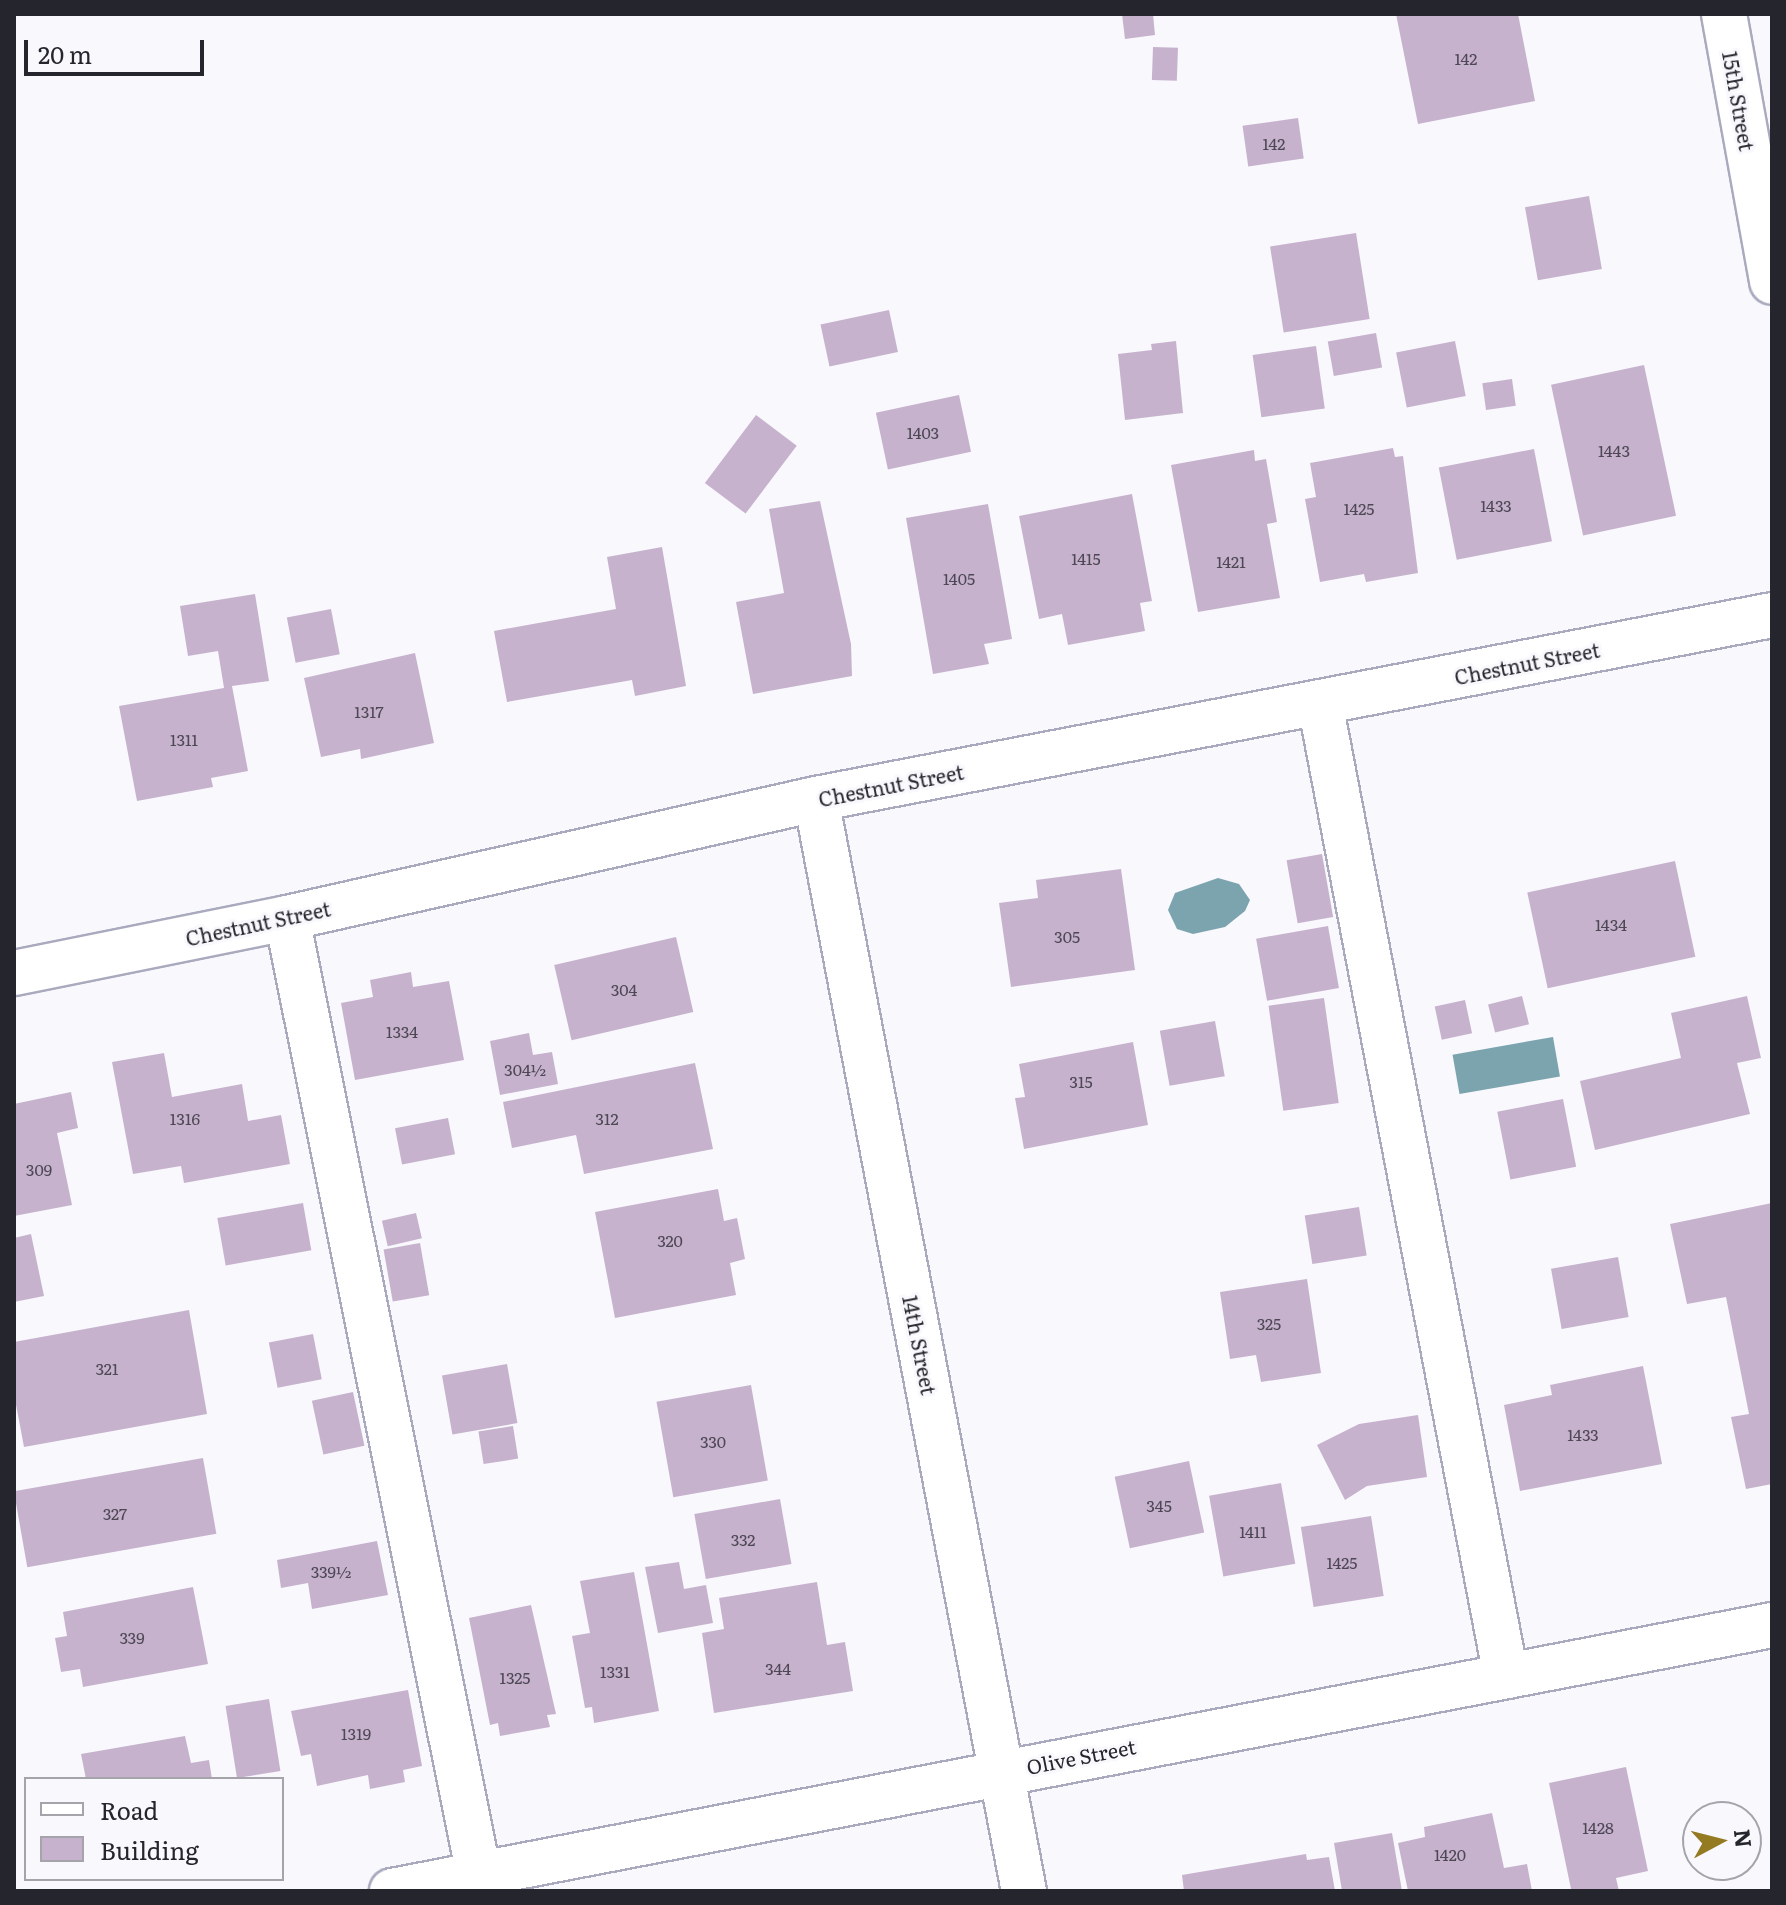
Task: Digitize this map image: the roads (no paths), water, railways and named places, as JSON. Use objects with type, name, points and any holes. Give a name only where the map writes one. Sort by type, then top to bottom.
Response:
[{"type":"street","name":"15th Street","points":[[1724,14],[1772,282]]},
{"type":"street","name":"Chestnut Street","points":[[14,973],[287,918],[816,799],[1772,615]]},
{"type":"street","points":[[1320,703],[1506,1676]]},
{"type":"street","name":"14th Street","points":[[816,799],[1024,1891]]},
{"type":"street","points":[[287,918],[479,1875]]},
{"type":"street","name":"Olive Street","points":[[392,1891],[1001,1771],[1772,1625]]},
{"type":"water","points":[[1218,878],[1239,884],[1250,900],[1245,911],[1225,927],[1193,934],[1177,929],[1168,910],[1175,893]]},
{"type":"water","points":[[1553,1037],[1560,1076],[1459,1094],[1453,1055]]}]
